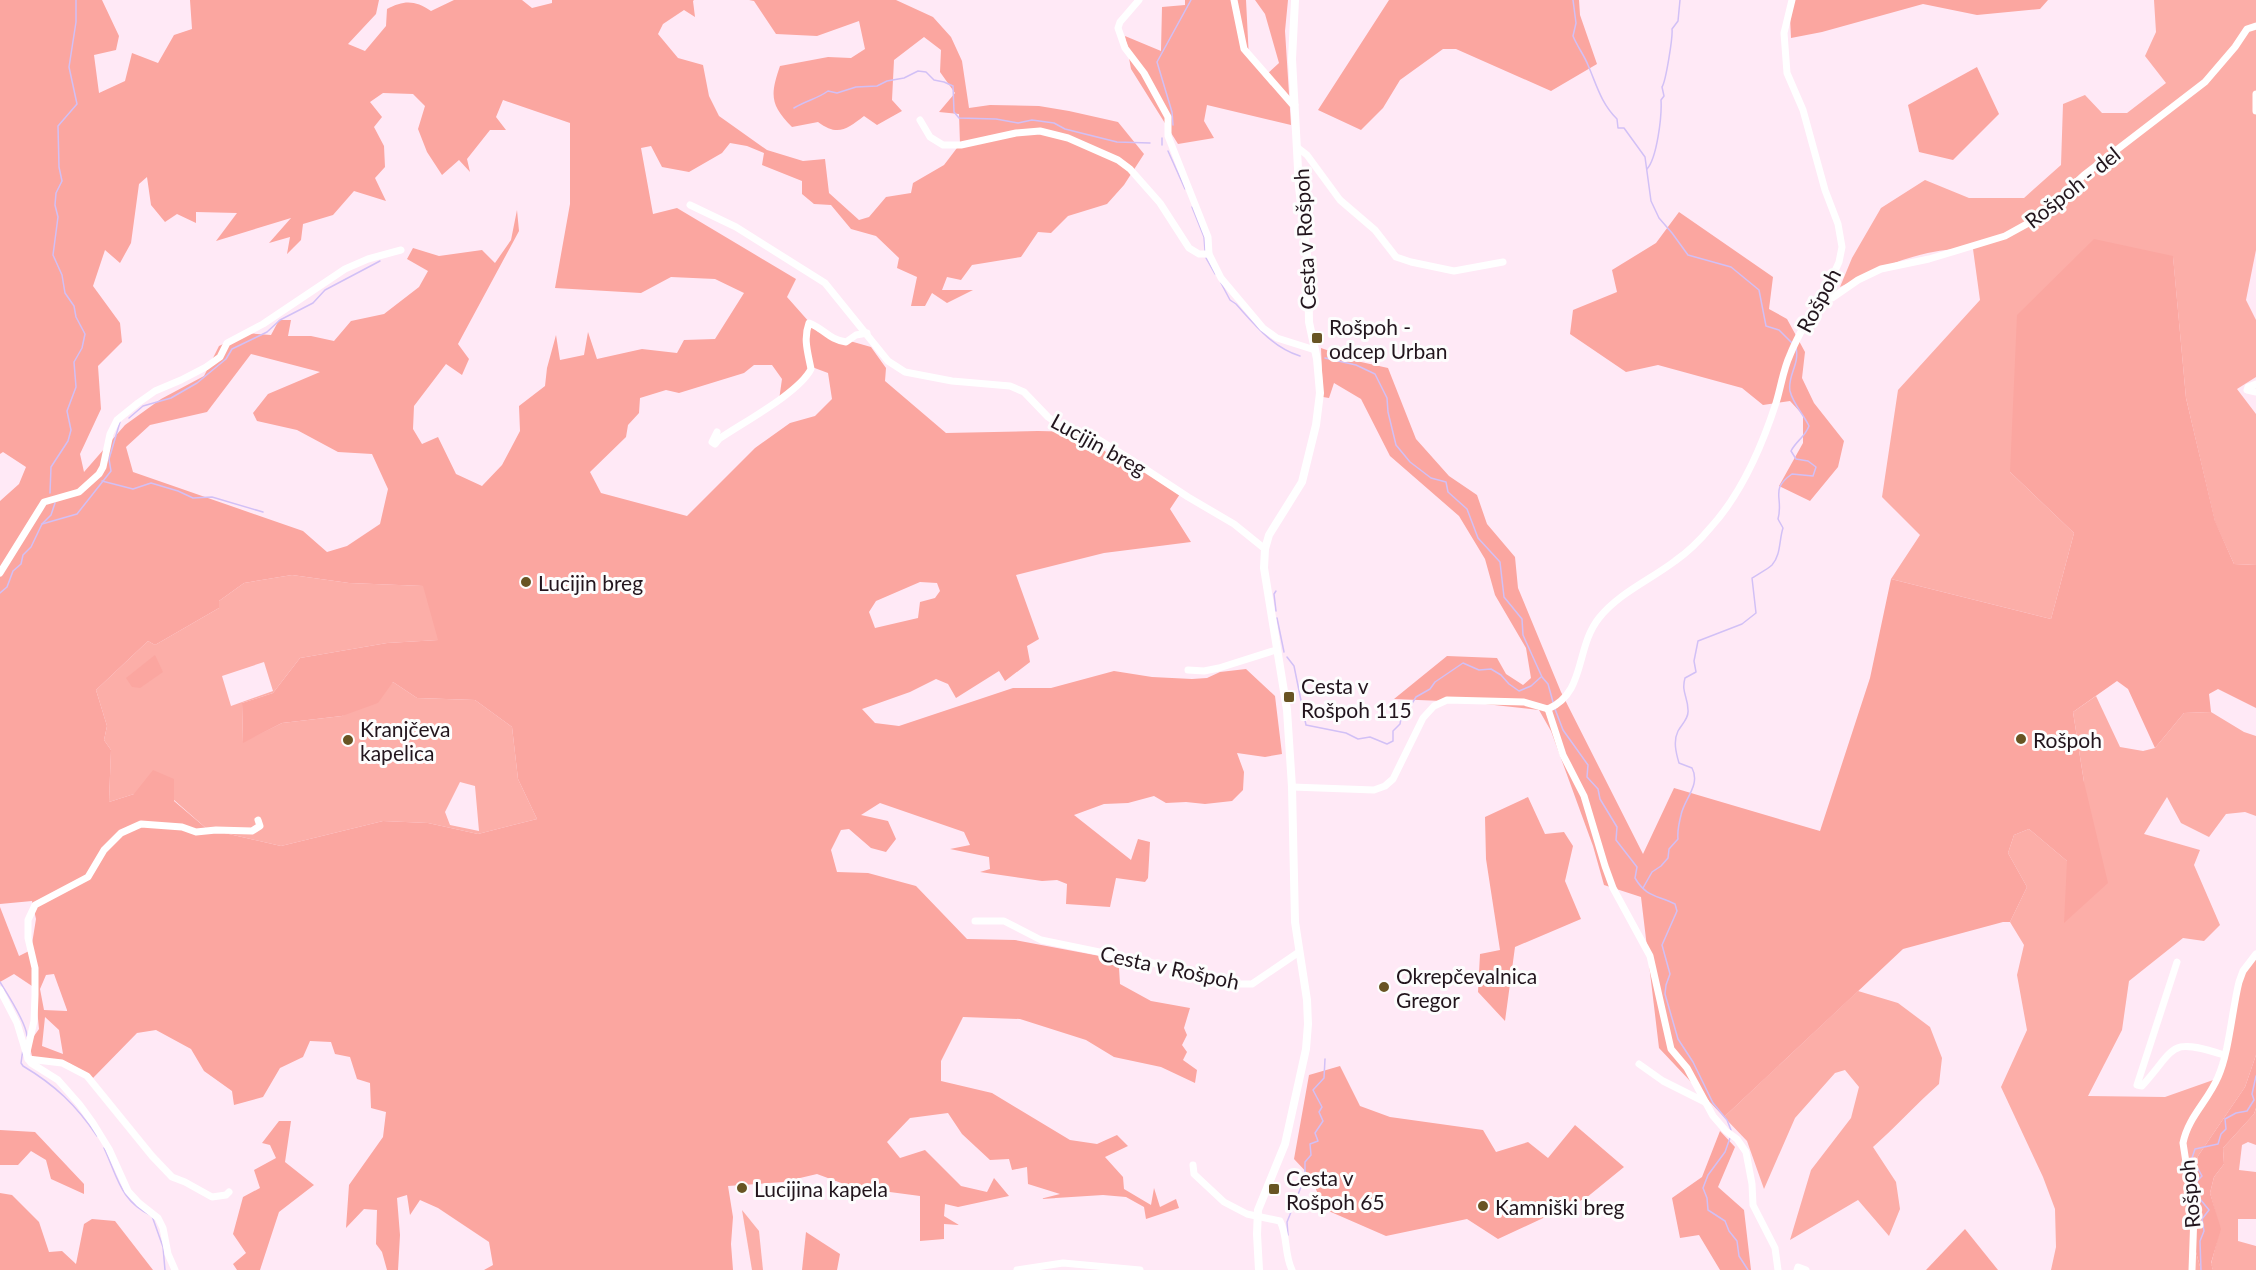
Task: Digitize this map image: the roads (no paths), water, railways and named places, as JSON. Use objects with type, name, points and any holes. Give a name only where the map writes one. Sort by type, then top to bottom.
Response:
[{"type":"street","points":[[1139,0],[1120,22],[1118,28],[1125,48],[1144,73],[1168,117],[1168,136],[1208,237],[1209,254],[1221,278],[1263,328],[1276,338],[1315,350]]},
{"type":"street","points":[[1234,0],[1244,49],[1295,105]]},
{"type":"street","name":"Cesta v Rošpoh","points":[[1260,1270],[1257,1234],[1259,1208],[1285,1144],[1306,1049],[1307,1000],[1299,952],[1293,891],[1292,787],[1287,710],[1264,568],[1265,549],[1269,535],[1302,482],[1312,443],[1320,393],[1315,350],[1308,319],[1308,263],[1299,187],[1292,31],[1295,0]]},
{"type":"street","name":"Rošpoh","points":[[1553,707],[1566,699],[1572,688],[1590,631],[1601,615],[1622,596],[1686,552],[1728,506],[1754,460],[1777,401],[1790,355],[1809,316],[1832,278],[1842,247],[1838,224],[1825,190],[1810,133],[1787,74],[1784,33],[1792,0]]},
{"type":"street","name":"Rošpoh - del","points":[[1819,302],[1832,298],[1858,280],[1881,269],[1929,259],[2005,236],[2036,219],[2084,175],[2205,82],[2247,29],[2256,26]]},
{"type":"street","points":[[2256,94],[2256,111]]},
{"type":"street","points":[[920,120],[930,136],[943,145],[961,145],[1016,133],[1040,131],[1068,138],[1118,160],[1130,169],[1160,203],[1189,249],[1199,254],[1209,254]]},
{"type":"street","points":[[1298,148],[1307,155],[1340,200],[1375,230],[1396,257],[1454,271],[1503,262]]},
{"type":"street","name":"Lucijin breg","points":[[690,205],[736,227],[825,283],[888,361],[905,372],[952,381],[1010,386],[1024,392],[1062,428],[1104,443],[1234,524],[1265,549]]},
{"type":"street","points":[[0,573],[44,502],[79,492],[99,474],[103,467],[110,434],[117,420],[138,403],[155,391],[181,381],[206,367],[220,357],[227,343],[263,324],[345,269],[368,259],[401,250]]},
{"type":"street","points":[[717,432],[712,442],[715,444],[728,432],[775,403],[807,377],[811,369],[806,344],[809,323],[821,328],[832,340],[846,342],[856,335],[867,333]]},
{"type":"street","points":[[2256,384],[2248,387],[2247,390],[2256,392]]},
{"type":"street","points":[[1188,670],[1203,671],[1219,668],[1276,650]]},
{"type":"street","points":[[1292,787],[1374,790],[1385,786],[1393,779],[1423,718],[1434,706],[1446,700],[1524,702],[1553,707],[1563,755],[1584,796],[1613,888],[1650,956],[1671,1049],[1687,1068],[1713,1116],[1726,1131],[1737,1139],[1746,1152],[1753,1205],[1774,1248],[1778,1270]]},
{"type":"street","points":[[25,1050],[34,1021],[35,995],[35,968],[27,938],[28,920],[36,906],[88,877],[104,850],[121,833],[141,824],[182,827],[196,832],[252,831],[260,826],[258,820]]},
{"type":"street","name":"Cesta v Rošpoh","points":[[975,921],[1004,921],[1041,940],[1177,968],[1216,980],[1245,985],[1252,984],[1299,952]]},
{"type":"street","name":"Rošpoh","points":[[2192,1270],[2194,1214],[2183,1143],[2191,1118],[2219,1076],[2239,982],[2243,971],[2256,954]]},
{"type":"street","points":[[2177,962],[2137,1085],[2142,1086],[2171,1052],[2180,1046],[2193,1045],[2224,1055]]},
{"type":"street","points":[[0,990],[17,1023],[31,1063],[58,1080],[80,1105],[109,1149],[128,1191],[158,1218],[175,1270]]},
{"type":"street","points":[[25,1050],[87,1076],[172,1177],[212,1197],[226,1196],[229,1192]]},
{"type":"street","points":[[1639,1064],[1657,1078],[1705,1102]]},
{"type":"street","points":[[1193,1164],[1194,1174],[1237,1211],[1280,1221],[1284,1228],[1287,1260],[1292,1270]]},
{"type":"street","points":[[1017,1270],[1063,1263],[1140,1270]]},
{"type":"street","points":[[1797,1270],[1798,1267],[1806,1270]]},
{"type":"waterway","points":[[50,493],[51,467],[68,441],[71,430],[67,411],[76,387],[74,362],[82,348],[85,334],[76,317],[74,306],[65,293],[62,275],[53,255],[58,217],[55,205],[56,193],[62,181],[59,167],[58,126],[77,104],[69,67],[76,22],[76,0]]},
{"type":"waterway","points":[[1173,125],[1172,112],[1157,62],[1191,0]]},
{"type":"waterway","points":[[1573,0],[1576,23],[1573,36],[1603,100],[1617,119],[1618,128],[1624,128],[1645,157],[1651,201],[1659,218],[1688,255],[1731,267],[1759,290],[1766,326],[1779,330],[1792,343]]},
{"type":"waterway","points":[[1647,169],[1654,156],[1658,136],[1661,100],[1664,96],[1662,87],[1669,58],[1672,29],[1678,21],[1680,0]]},
{"type":"waterway","points":[[794,108],[828,91],[837,93],[856,87],[877,86],[918,71],[926,72],[934,80],[953,86],[954,112],[959,118],[996,119],[1018,123],[1032,120],[1054,123],[1065,129],[1117,142],[1150,143]]},
{"type":"waterway","points":[[1162,138],[1162,145]]},
{"type":"waterway","points":[[1168,151],[1185,189]]},
{"type":"waterway","points":[[1192,207],[1204,237],[1205,251]]},
{"type":"waterway","points":[[1206,258],[1215,274]]},
{"type":"waterway","points":[[129,418],[143,406],[171,398],[197,383],[226,359],[232,349],[267,332],[280,320],[313,303],[325,290],[380,261]]},
{"type":"waterway","points":[[1221,283],[1230,300],[1272,341],[1300,356]]},
{"type":"waterway","points":[[1643,888],[1652,872],[1668,858],[1669,849],[1678,839],[1678,827],[1683,809],[1693,786],[1692,768],[1679,763],[1675,743],[1676,735],[1688,713],[1684,683],[1685,678],[1696,672],[1694,661],[1698,641],[1742,624],[1756,613],[1752,578],[1770,567],[1775,561],[1783,528],[1778,519],[1779,489],[1792,474],[1813,476],[1816,467],[1808,461],[1796,459],[1791,451],[1809,426],[1790,391],[1790,380],[1797,354],[1796,348]]},
{"type":"waterway","points":[[1325,358],[1356,365],[1375,374],[1387,398],[1396,445],[1410,462],[1431,478],[1446,482],[1448,492],[1467,509],[1478,538],[1500,562],[1504,597],[1522,619],[1523,635],[1542,677],[1548,684],[1553,702]]},
{"type":"waterway","points":[[42,524],[77,514],[111,471],[109,459],[120,422]]},
{"type":"waterway","points":[[102,481],[133,489],[151,483],[193,498],[212,497],[263,512]]},
{"type":"waterway","points":[[0,593],[7,587],[13,571],[21,564],[23,555],[31,547],[42,524],[51,515],[55,503]]},
{"type":"waterway","points":[[1276,591],[1274,594],[1276,611]]},
{"type":"waterway","points":[[1277,618],[1284,652]]},
{"type":"waterway","points":[[1287,657],[1294,666],[1306,725],[1346,733],[1358,739],[1370,737],[1387,744],[1393,741],[1393,731],[1400,724],[1402,713],[1408,710],[1416,697],[1463,663],[1479,670],[1491,669],[1519,691],[1531,686],[1541,677]]},
{"type":"waterway","points":[[1555,709],[1563,730],[1588,765],[1587,777],[1598,789],[1600,799],[1617,827],[1616,840],[1637,867],[1635,878],[1643,889],[1652,895],[1675,904],[1677,911],[1662,945],[1670,974],[1665,994],[1678,1039],[1693,1062],[1713,1103],[1727,1120],[1731,1130]]},
{"type":"waterway","points":[[0,982],[20,1016],[27,1036]]},
{"type":"waterway","points":[[23,1049],[21,1063],[23,1066],[64,1096],[97,1136]]},
{"type":"waterway","points":[[1288,1235],[1287,1222],[1305,1177],[1305,1162],[1311,1155],[1310,1144],[1318,1141],[1315,1133],[1323,1121],[1319,1112],[1322,1107],[1313,1090],[1324,1078],[1325,1059]]},
{"type":"waterway","points":[[2201,1270],[2200,1241],[2204,1231],[2202,1219],[2209,1210],[2200,1199],[2197,1181],[2202,1176],[2192,1158],[2195,1149],[2218,1144],[2221,1134],[2226,1129],[2225,1119],[2236,1113],[2247,1111],[2254,1100],[2252,1094],[2256,1076]]},
{"type":"waterway","points":[[1730,1138],[1725,1152],[1708,1175],[1703,1188],[1708,1210],[1725,1221],[1737,1241],[1739,1256],[1748,1270]]},
{"type":"waterway","points":[[104,1148],[126,1196],[141,1210],[152,1216],[163,1247],[165,1270]]},
{"type":"place","name":"Rošpoh - odcep Urban","points":[[1317,338]]},
{"type":"place","name":"Lucijin breg","points":[[526,582]]},
{"type":"place","name":"Cesta v Rošpoh 115","points":[[1289,697]]},
{"type":"place","name":"Rošpoh","points":[[2021,739]]},
{"type":"place","name":"Kranjčeva kapelica","points":[[348,740]]},
{"type":"place","name":"Okrepčevalnica Gregor","points":[[1384,987]]},
{"type":"place","name":"Lucijina kapela","points":[[742,1188]]},
{"type":"place","name":"Cesta v Rošpoh 65","points":[[1274,1189]]},
{"type":"place","name":"Kamniški breg","points":[[1483,1206]]}]
